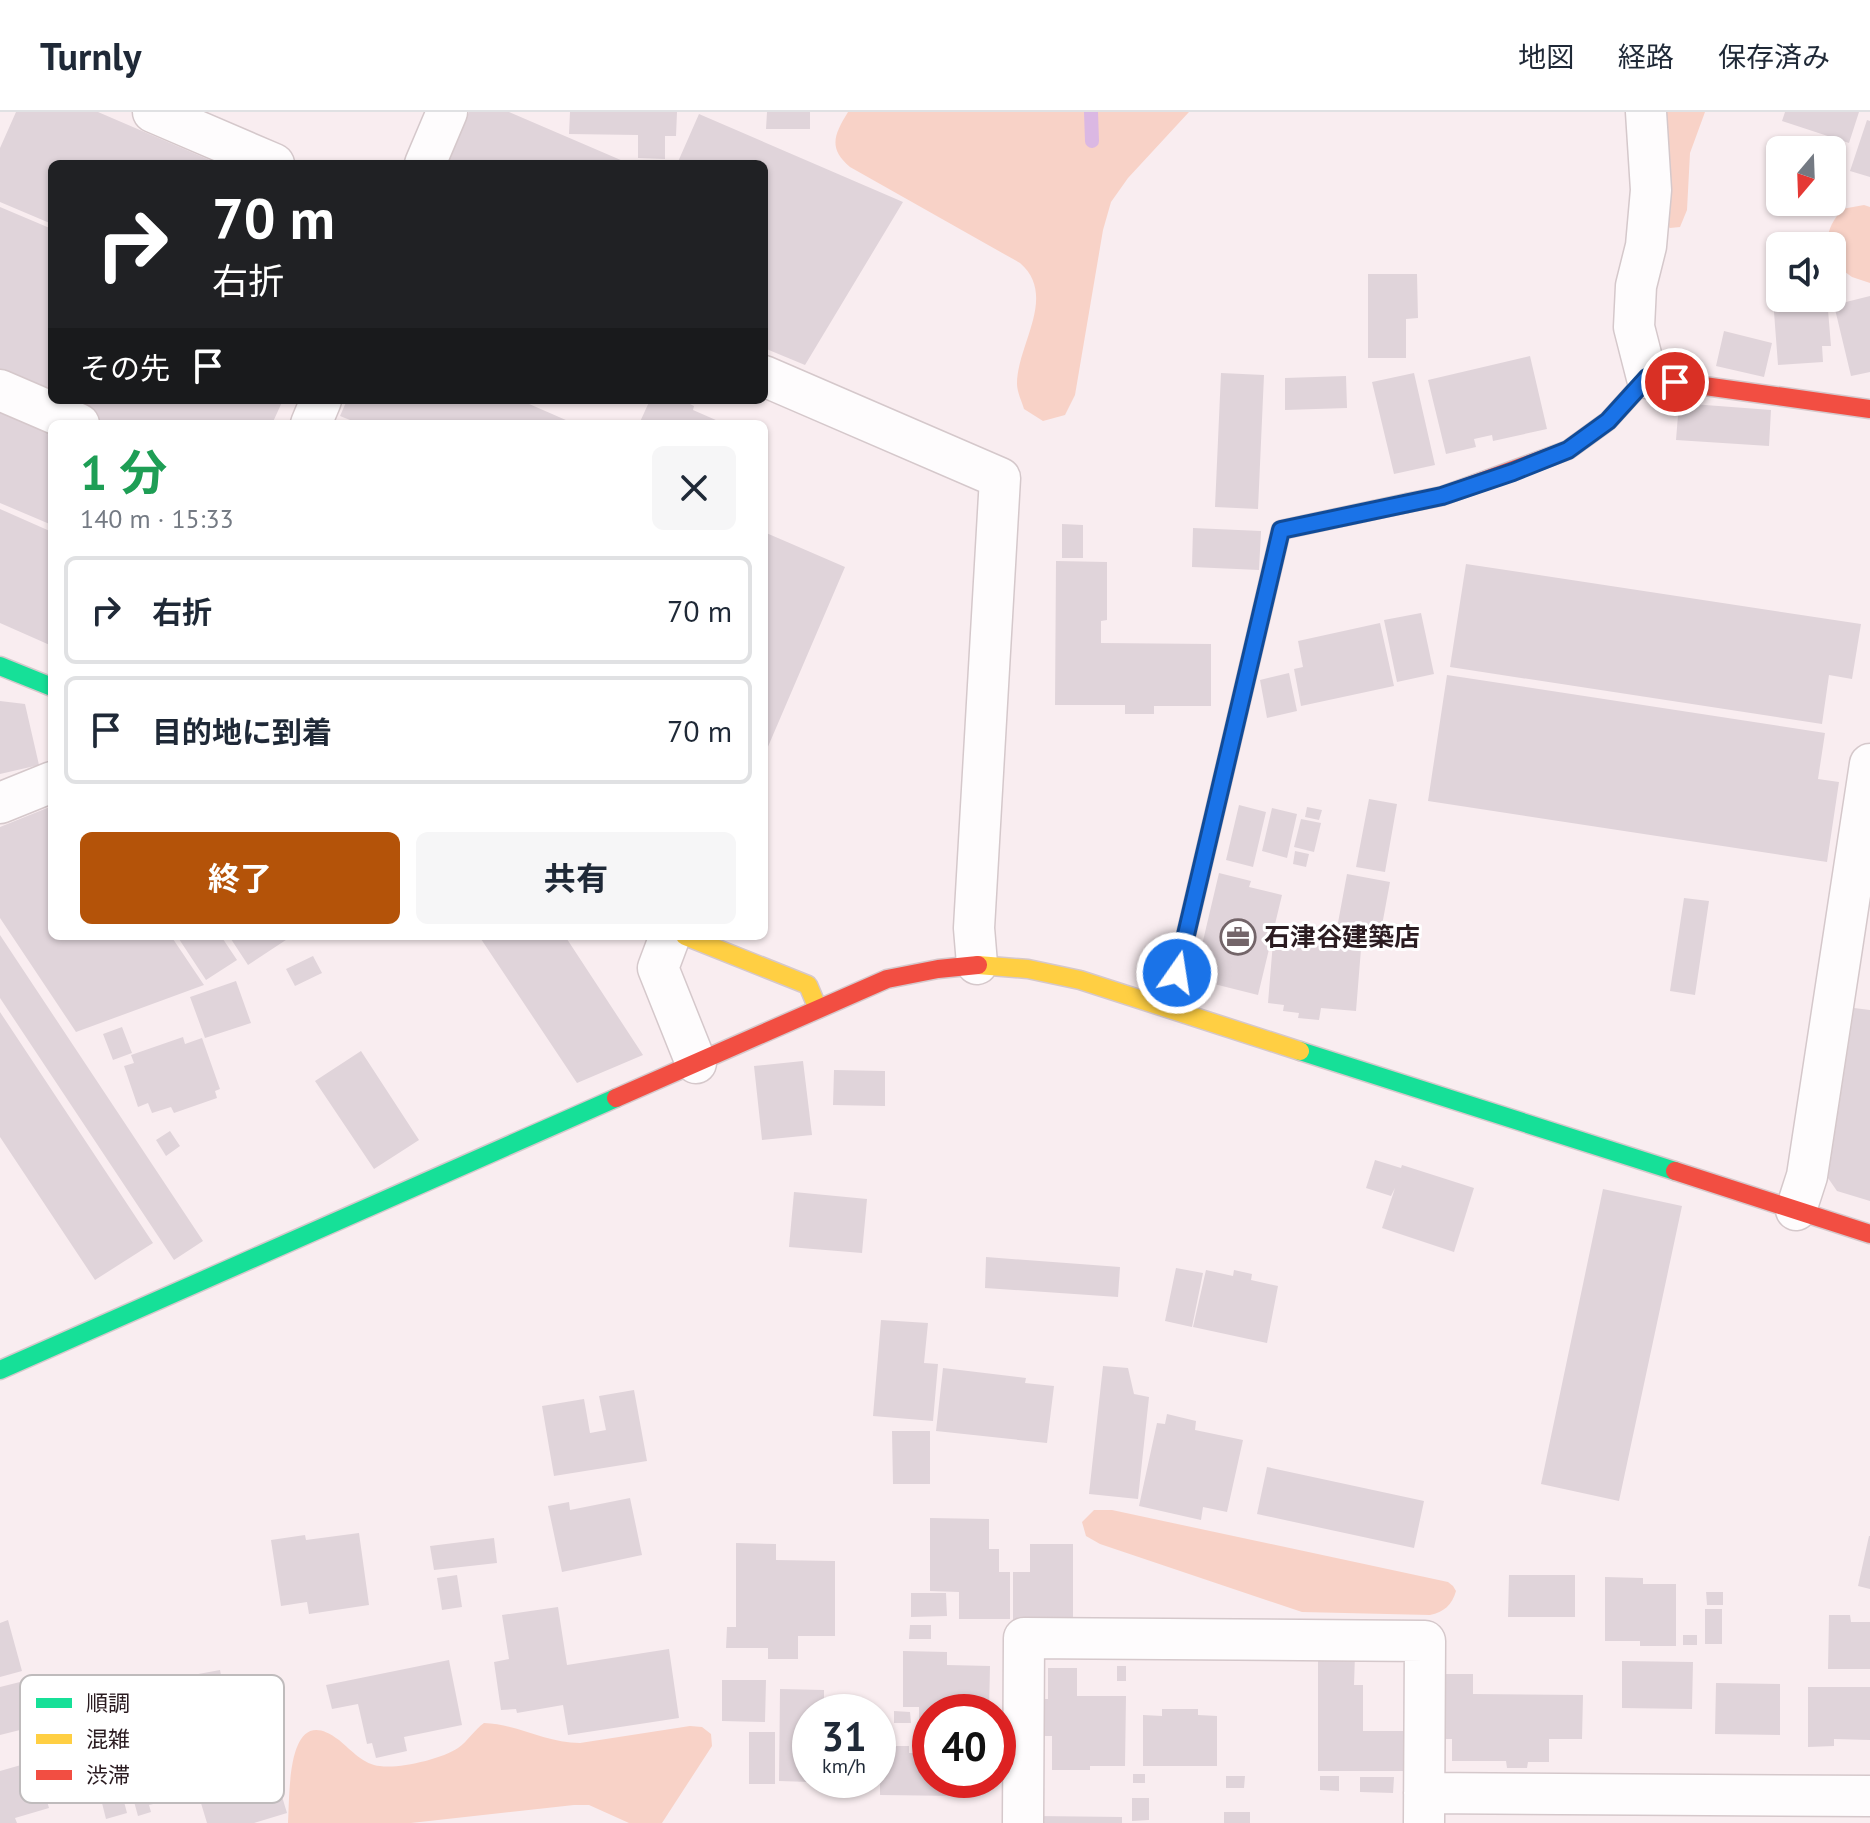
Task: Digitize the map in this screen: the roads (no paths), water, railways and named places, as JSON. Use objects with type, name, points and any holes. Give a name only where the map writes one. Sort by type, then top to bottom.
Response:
[{"type":"street","points":[[153,112],[265,160]]},
{"type":"street","points":[[427,160],[447,112]]},
{"type":"street","points":[[1646,112],[1651,190],[1646,246],[1636,286],[1634,327],[1647,378]]},
{"type":"street","points":[[768,378],[1000,478],[974,928],[977,964]]},
{"type":"street","points":[[1647,378],[1870,409]]},
{"type":"street","points":[[1166,1007],[1177,973],[1281,530],[1442,496],[1568,450],[1608,421],[1647,378]]},
{"type":"street","points":[[0,390],[70,420]]},
{"type":"street","points":[[0,666],[48,685]]},
{"type":"street","points":[[1796,1210],[1807,1176],[1870,764]]},
{"type":"street","points":[[0,803],[48,784]]},
{"type":"street","points":[[668,940],[658,968],[696,1063]]},
{"type":"street","points":[[695,940],[808,985],[818,1009]]},
{"type":"street","points":[[0,1370],[887,979],[935,968],[977,964],[1032,968],[1166,1007],[1870,1234]]},
{"type":"street","points":[[1023,1823],[1024,1638],[1425,1641],[1424,1808],[1870,1796]]},
{"type":"waterway","points":[[1091,112],[1092,141]]},
{"type":"place","name":"石津谷建築店","points":[[1238,937]]}]
